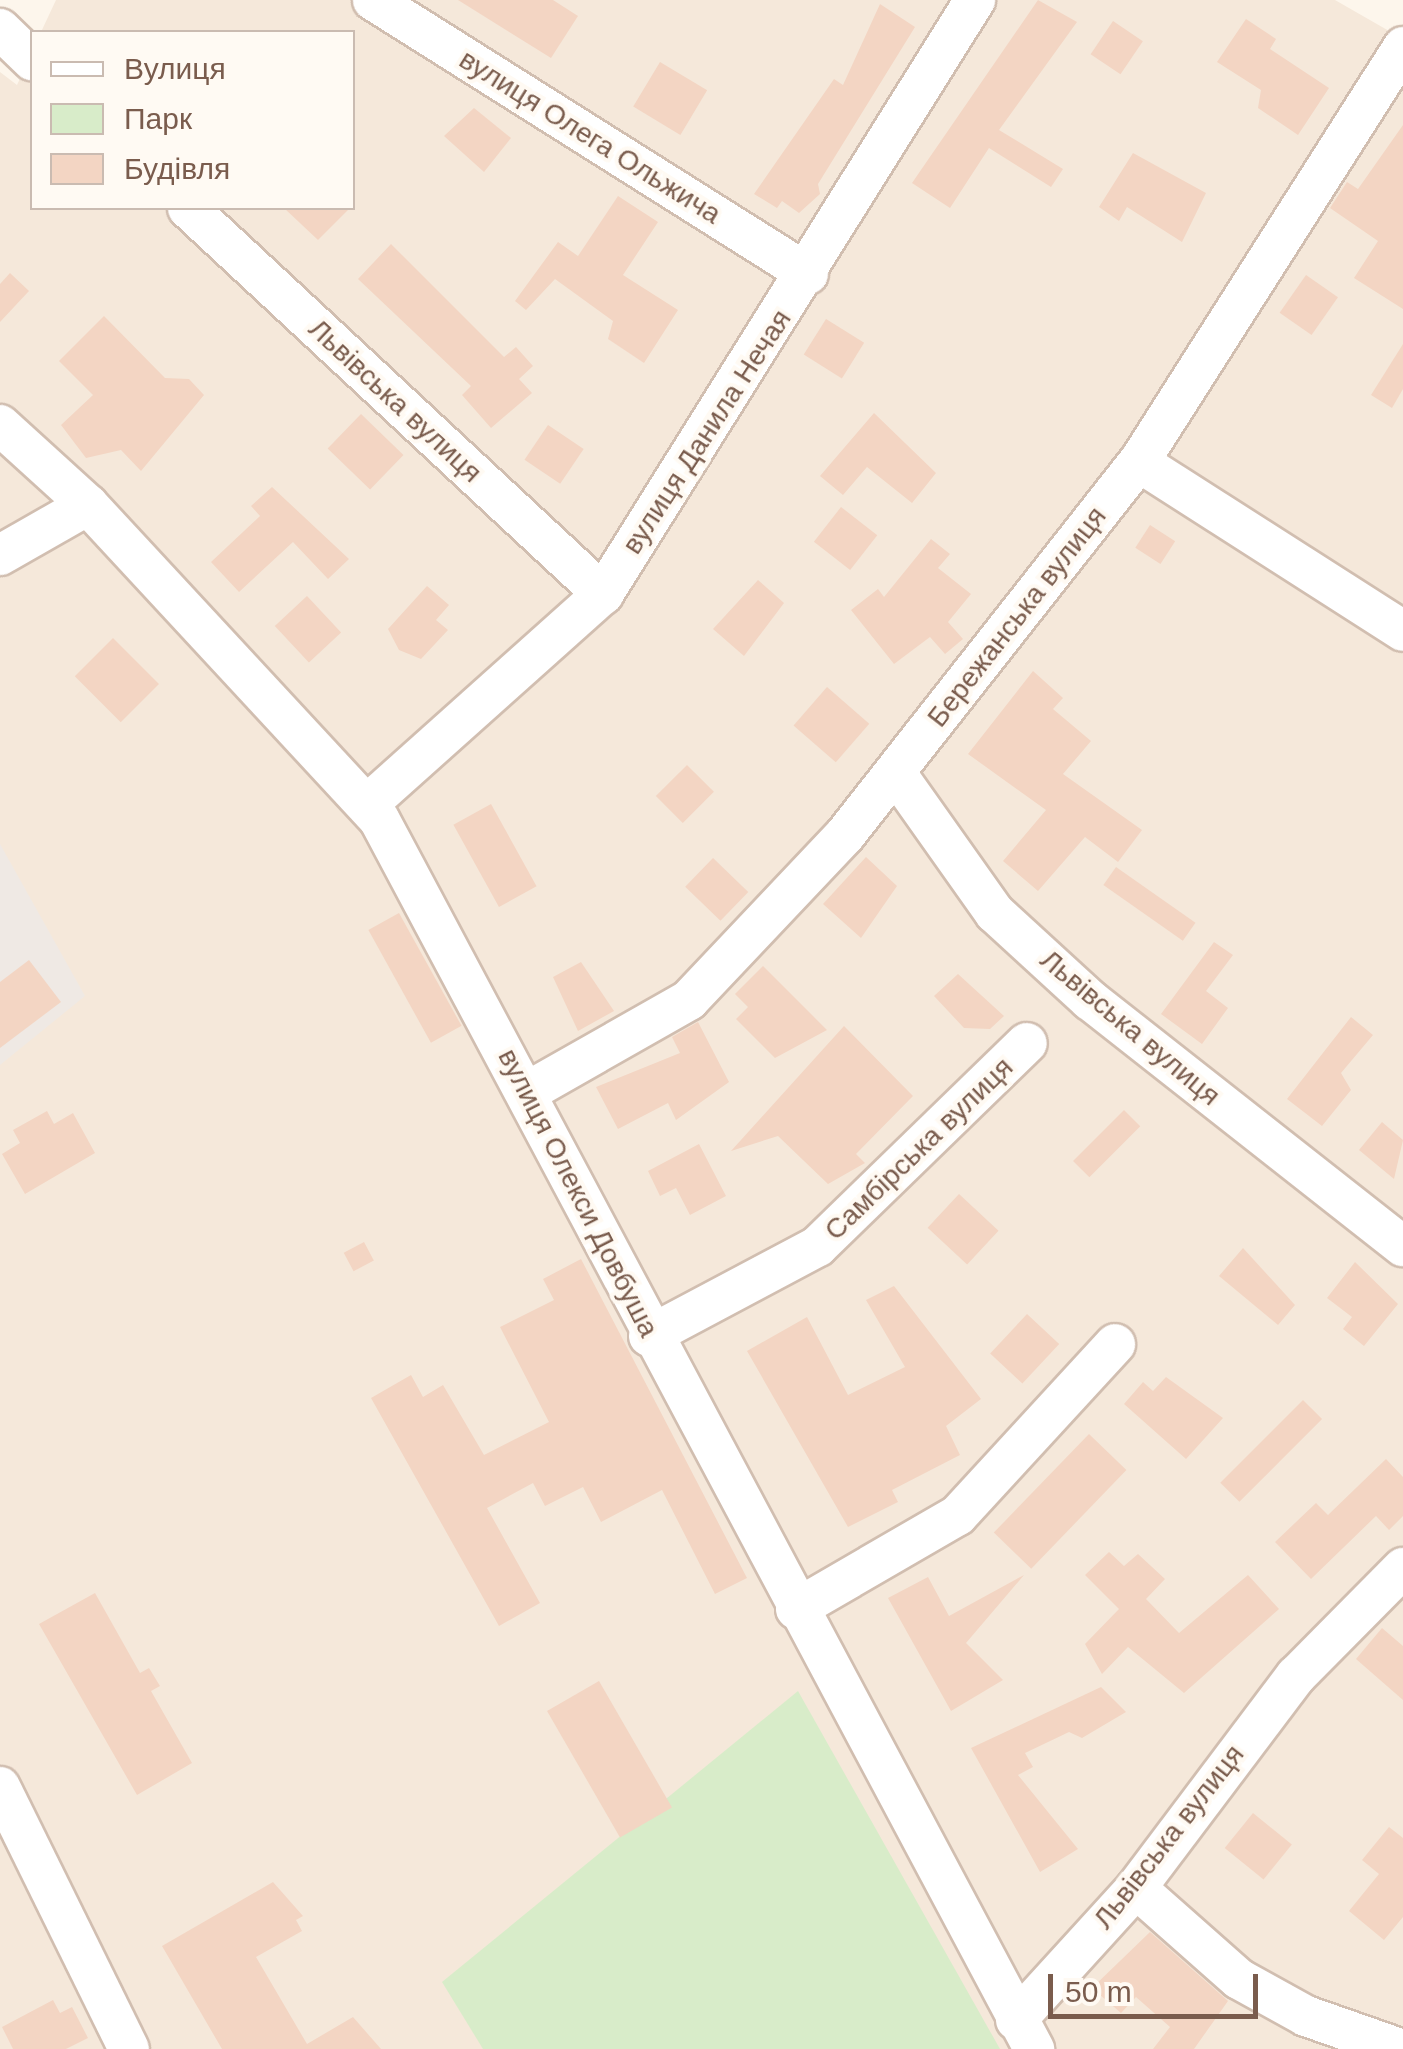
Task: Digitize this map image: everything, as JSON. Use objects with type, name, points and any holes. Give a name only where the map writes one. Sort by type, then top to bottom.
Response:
[{"type":"street","name":"вулиця Олега Ольжича","points":[[373,0],[808,274]]},
{"type":"street","name":"вулиця Данила Нечая","points":[[368,804],[604,594],[808,274],[975,0]]},
{"type":"street","points":[[0,29],[30,58]]},
{"type":"street","name":"Бережанська вулиця","points":[[529,1091],[723,970],[895,772],[1139,462],[1403,47]]},
{"type":"street","name":"Львівська вулиця","points":[[190,210],[604,594]]},
{"type":"street","name":"вулиця Олекси Довбуша","points":[[0,425],[88,505],[368,804],[529,1091],[649,1336],[1025,2034]]},
{"type":"street","points":[[1139,462],[1403,631]]},
{"type":"street","points":[[0,554],[88,505]]},
{"type":"street","name":"Львівська вулиця","points":[[895,772],[994,912],[1090,1000],[1403,1246]]},
{"type":"street","name":"Самбірська вулиця","points":[[649,1336],[830,1237],[1027,1043]]},
{"type":"street","points":[[796,1609],[958,1515],[1115,1344]]},
{"type":"street","name":"Львівська вулиця","points":[[1025,2034],[1296,1676],[1403,1568]]},
{"type":"street","points":[[0,1787],[128,2049]]},
{"type":"street","points":[[1136,1888],[1239,1980],[1306,2016],[1400,2049]]},
{"type":"shaded area","points":[[56,0],[1335,0],[1403,39],[1403,2049],[0,2049],[0,72],[17,85],[30,56],[30,210],[355,210],[355,30],[42,30]]},
{"type":"shaded area","points":[[0,844],[85,996],[0,1065]]},
{"type":"green space","points":[[798,1691],[1000,2049],[483,2049],[442,1982]]},
{"type":"building","points":[[458,0],[553,0],[578,16],[551,58]]},
{"type":"building","points":[[1038,0],[1077,22],[999,130],[1063,169],[1051,187],[989,148],[950,208],[912,183]]},
{"type":"building","points":[[880,4],[915,27],[818,184],[820,194],[799,213],[782,201],[777,208],[754,194],[834,79],[843,85]]},
{"type":"building","points":[[1246,19],[1276,39],[1270,49],[1329,88],[1298,135],[1258,108],[1261,90],[1217,62]]},
{"type":"building","points":[[1113,21],[1143,41],[1120,74],[1091,54]]},
{"type":"building","points":[[660,62],[707,90],[680,135],[633,107]]},
{"type":"building","points":[[474,108],[511,138],[484,172],[444,136]]},
{"type":"building","points":[[1403,125],[1403,309],[1354,278],[1378,241],[1330,208],[1347,182],[1358,189]]},
{"type":"building","points":[[1133,153],[1206,193],[1182,242],[1127,207],[1119,221],[1099,207]]},
{"type":"building","points":[[618,196],[658,222],[623,275],[678,310],[644,363],[608,339],[613,321],[555,279],[526,310],[515,301],[558,242],[578,256]]},
{"type":"building","points":[[286,210],[348,210],[318,240]]},
{"type":"building","points":[[391,244],[504,357],[516,347],[533,366],[519,379],[532,393],[491,428],[462,395],[471,386],[358,279]]},
{"type":"building","points":[[10,273],[29,291],[0,322],[0,284]]},
{"type":"building","points":[[1306,275],[1338,297],[1312,335],[1280,313]]},
{"type":"building","points":[[104,316],[165,378],[189,379],[204,395],[141,471],[121,450],[86,458],[61,425],[93,395],[59,361]]},
{"type":"building","points":[[826,319],[864,343],[842,378],[804,355]]},
{"type":"building","points":[[1403,344],[1403,389],[1392,408],[1371,395]]},
{"type":"building","points":[[874,413],[936,473],[912,503],[867,467],[843,495],[820,476]]},
{"type":"building","points":[[361,414],[403,455],[370,490],[328,449]]},
{"type":"building","points":[[548,425],[584,449],[560,484],[525,460]]},
{"type":"building","points":[[272,487],[349,559],[328,579],[293,542],[239,592],[211,562],[260,516],[251,506]]},
{"type":"building","points":[[841,507],[877,535],[850,570],[814,542]]},
{"type":"building","points":[[1150,525],[1175,541],[1160,564],[1135,548]]},
{"type":"building","points":[[931,539],[950,554],[938,568],[971,594],[948,622],[963,639],[945,654],[930,637],[894,664],[851,610],[878,589],[884,597]]},
{"type":"building","points":[[758,580],[784,603],[744,656],[713,629]]},
{"type":"building","points":[[427,586],[449,605],[436,620],[448,630],[421,659],[399,650],[388,629]]},
{"type":"building","points":[[307,596],[341,633],[309,663],[275,626]]},
{"type":"building","points":[[113,638],[159,684],[121,722],[75,676]]},
{"type":"building","points":[[1033,671],[1063,698],[1053,709],[1091,741],[1063,774],[1142,830],[1118,862],[1085,837],[1038,891],[1003,861],[1046,810],[968,754]]},
{"type":"building","points":[[827,687],[869,724],[836,762],[794,725]]},
{"type":"building","points":[[687,765],[714,792],[683,823],[656,796]]},
{"type":"building","points":[[491,804],[537,886],[499,907],[453,825]]},
{"type":"building","points":[[866,857],[897,886],[861,938],[823,904]]},
{"type":"building","points":[[713,858],[748,892],[720,921],[685,887]]},
{"type":"building","points":[[1116,867],[1195,923],[1183,941],[1103,885]]},
{"type":"building","points":[[399,913],[462,1026],[431,1043],[368,930]]},
{"type":"building","points":[[1214,942],[1233,955],[1206,991],[1228,1008],[1202,1044],[1161,1014]]},
{"type":"building","points":[[29,960],[61,1002],[0,1048],[0,982]]},
{"type":"building","points":[[581,962],[614,1011],[578,1031],[553,977]]},
{"type":"building","points":[[763,966],[827,1030],[775,1058],[736,1019],[748,1007],[735,994]]},
{"type":"building","points":[[958,974],[1004,1016],[990,1029],[964,1028],[934,996]]},
{"type":"building","points":[[1351,1017],[1373,1035],[1341,1073],[1351,1090],[1322,1126],[1287,1099]]},
{"type":"building","points":[[698,1022],[729,1082],[676,1120],[668,1103],[618,1129],[596,1087],[680,1053],[672,1037]]},
{"type":"building","points":[[844,1026],[913,1096],[856,1154],[865,1163],[828,1184],[778,1136],[731,1151]]},
{"type":"building","points":[[1124,1110],[1140,1126],[1089,1177],[1073,1161]]},
{"type":"building","points":[[47,1111],[54,1124],[73,1113],[95,1153],[25,1194],[2,1154],[20,1143],[13,1130]]},
{"type":"building","points":[[1382,1122],[1403,1140],[1394,1179],[1359,1150]]},
{"type":"building","points":[[699,1144],[726,1196],[690,1215],[676,1188],[660,1196],[648,1171]]},
{"type":"building","points":[[959,1194],[998,1231],[967,1264],[928,1228]]},
{"type":"building","points":[[364,1242],[374,1261],[354,1271],[344,1253]]},
{"type":"building","points":[[1243,1248],[1295,1305],[1278,1325],[1219,1276]]},
{"type":"building","points":[[581,1259],[747,1578],[715,1594],[662,1490],[601,1522],[583,1487],[545,1506],[533,1483],[487,1508],[540,1603],[499,1626],[371,1398],[411,1375],[423,1397],[443,1385],[484,1455],[549,1422],[500,1327],[554,1300],[543,1279]]},
{"type":"building","points":[[1355,1262],[1398,1304],[1364,1346],[1343,1329],[1352,1317],[1327,1298]]},
{"type":"building","points":[[894,1286],[981,1399],[946,1426],[960,1455],[892,1490],[898,1502],[848,1527],[747,1351],[807,1317],[848,1395],[905,1367],[866,1300]]},
{"type":"building","points":[[1027,1314],[1059,1344],[1022,1384],[990,1353]]},
{"type":"building","points":[[1166,1377],[1223,1418],[1186,1459],[1124,1404],[1143,1382],[1153,1391]]},
{"type":"building","points":[[1303,1400],[1322,1419],[1239,1502],[1220,1483]]},
{"type":"building","points":[[1089,1434],[1126,1470],[1031,1569],[994,1533]]},
{"type":"building","points":[[1386,1459],[1403,1477],[1403,1516],[1389,1530],[1376,1516],[1311,1579],[1275,1542],[1316,1503],[1328,1515]]},
{"type":"building","points":[[1109,1552],[1124,1566],[1138,1554],[1165,1579],[1146,1599],[1179,1633],[1248,1575],[1279,1609],[1184,1693],[1128,1647],[1102,1674],[1085,1644],[1119,1609],[1085,1575]]},
{"type":"building","points":[[1024,1575],[966,1643],[1003,1680],[951,1711],[888,1598],[928,1577],[949,1616]]},
{"type":"building","points":[[95,1593],[140,1673],[149,1668],[160,1686],[151,1691],[192,1763],[137,1795],[39,1624]]},
{"type":"building","points":[[1382,1628],[1403,1646],[1403,1700],[1356,1659]]},
{"type":"building","points":[[599,1681],[672,1807],[620,1837],[547,1711]]},
{"type":"building","points":[[1101,1687],[1126,1712],[1082,1738],[1069,1732],[1025,1753],[1033,1767],[1018,1775],[1078,1849],[1040,1872],[971,1748]]},
{"type":"building","points":[[1253,1813],[1292,1844],[1264,1879],[1225,1848]]},
{"type":"building","points":[[1389,1827],[1403,1838],[1403,1917],[1384,1940],[1349,1911],[1379,1874],[1362,1860]]},
{"type":"building","points":[[273,1882],[303,1916],[296,1920],[302,1931],[256,1957],[307,2044],[353,2017],[381,2049],[222,2049],[162,1946]]},
{"type":"building","points":[[1150,1932],[1228,2001],[1194,2049],[1153,2049],[1170,2027],[1136,1997],[1121,2013],[1092,1988]]},
{"type":"building","points":[[53,2000],[60,2013],[72,2007],[88,2038],[66,2049],[13,2049],[2,2027]]}]
